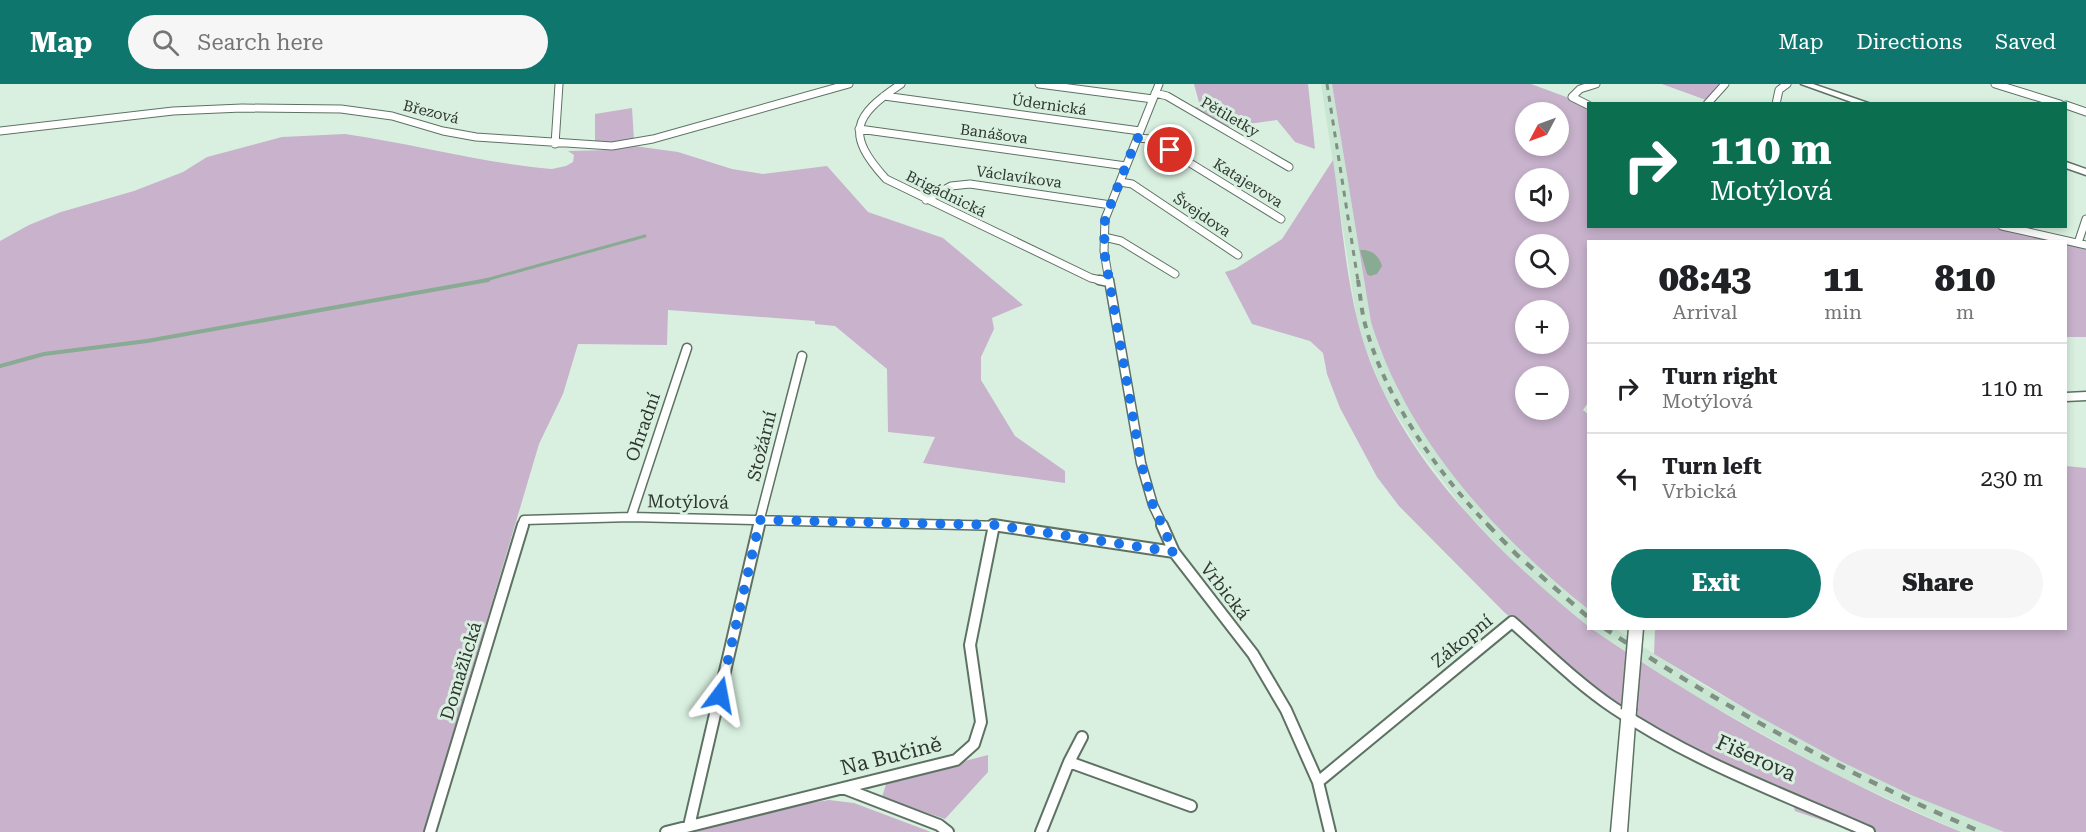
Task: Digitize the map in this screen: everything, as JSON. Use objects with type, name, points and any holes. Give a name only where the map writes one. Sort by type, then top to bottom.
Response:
[{"type":"street","points":[[555,144],[559,84]]},
{"type":"street","points":[[812,84],[815,94]]},
{"type":"street","name":"Březová","points":[[0,131],[173,111],[235,108],[341,109],[383,114],[442,131],[476,137],[612,146],[653,139],[849,84]]},
{"type":"street","points":[[859,129],[867,111],[901,84]]},
{"type":"street","name":"Pětiletky","points":[[1039,84],[1156,92],[1167,96],[1289,167]]},
{"type":"street","points":[[1587,105],[1572,97],[1580,89],[1596,84]]},
{"type":"street","points":[[1709,102],[1725,84]]},
{"type":"street","points":[[1776,102],[1779,90],[1787,84]]},
{"type":"street","points":[[1805,84],[1861,102]]},
{"type":"street","points":[[1995,84],[2054,102]]},
{"type":"street","name":"Vrbická","points":[[1156,92],[1105,219],[1104,237],[1109,282],[1141,463],[1153,505],[1174,552],[1253,654],[1286,710],[1318,782],[1330,832]]},
{"type":"street","name":"Údernická","points":[[884,96],[1139,134]]},
{"type":"street","points":[[2067,105],[2086,112]]},
{"type":"street","name":"Banášova","points":[[859,129],[1126,166]]},
{"type":"street","name":"Brigádnická","points":[[859,129],[860,146],[876,169],[896,185],[1091,278],[1109,282]]},
{"type":"street","name":"Katajevova","points":[[1139,134],[1151,139],[1281,219]]},
{"type":"street","points":[[2067,165],[2086,172]]},
{"type":"street","name":"Švejdova","points":[[1120,182],[1132,184],[1238,255]]},
{"type":"street","name":"Václavíkova","points":[[926,200],[951,186],[970,184],[1111,205]]},
{"type":"street","points":[[2067,240],[2082,244],[2086,219]]},
{"type":"street","points":[[2021,228],[2067,240]]},
{"type":"street","points":[[1104,237],[1121,241],[1175,274]]},
{"type":"street","name":"Ohradní","points":[[631,517],[687,348]]},
{"type":"street","name":"Stožární","points":[[689,826],[760,520],[802,356]]},
{"type":"street","points":[[2067,397],[2086,396]]},
{"type":"street","name":"Motýlová","points":[[524,520],[631,517],[994,525],[1174,552]]},
{"type":"street","name":"Domažlická","points":[[430,832],[524,520]]},
{"type":"street","name":"Na Bučině","points":[[666,832],[956,760],[975,744],[981,722],[969,645],[994,525]]},
{"type":"street","name":"Zákopní","points":[[1318,782],[1512,622],[1601,699],[1629,713]]},
{"type":"street","points":[[1619,832],[1636,630]]},
{"type":"street","name":"Fišerova","points":[[1629,713],[1709,762],[1869,832]]},
{"type":"street","points":[[1041,832],[1069,762],[1082,737]]},
{"type":"street","points":[[1069,762],[1191,806]]},
{"type":"street","points":[[843,788],[939,825],[948,832]]},
{"type":"shaded area","points":[[1194,84],[1308,84],[1315,149],[1295,142],[1277,120],[1225,127],[1194,108],[1200,106]]},
{"type":"shaded area","points":[[1321,84],[1332,84],[1371,322],[1379,347],[1399,392],[1431,444],[1480,507],[1524,554],[1587,608],[1587,625],[1549,595],[1466,512],[1417,447],[1384,394],[1357,321]]},
{"type":"shaded area","points":[[1332,84],[1531,84],[1587,105],[1587,228],[1996,228],[2059,240],[1587,240],[1587,404],[1583,410],[1587,413],[1587,608],[1553,580],[1488,516],[1458,481],[1407,406],[1387,365],[1371,322]]},
{"type":"shaded area","points":[[1662,84],[1720,84],[1706,100]]},
{"type":"shaded area","points":[[632,108],[634,140],[595,144],[595,114]]},
{"type":"shaded area","points":[[345,134],[552,169],[573,162],[574,155],[568,151],[608,150],[634,146],[678,152],[732,169],[763,174],[827,166],[868,212],[943,238],[1023,305],[992,318],[994,329],[981,357],[981,380],[1015,436],[1065,471],[1065,483],[923,463],[935,437],[888,432],[887,369],[835,326],[815,324],[815,321],[668,310],[667,345],[578,344],[563,394],[539,444],[424,832],[0,832],[0,241],[29,225],[61,212],[134,191],[183,172],[207,157],[282,137]]},
{"type":"shaded area","points":[[1333,160],[1346,263],[1358,323],[1373,368],[1394,411],[1419,453],[1481,529],[1552,596],[1587,625],[1587,630],[1594,630],[1725,714],[1771,740],[1865,789],[1961,832],[1856,832],[1795,811],[1789,790],[1715,761],[1603,697],[1504,612],[1399,506],[1377,477],[1340,408],[1327,374],[1323,353],[1310,341],[1252,324],[1225,272],[1235,269],[1282,239]]},
{"type":"shaded area","points":[[2067,242],[2086,248],[2086,337],[2067,337]]},
{"type":"shaded area","points":[[1360,250],[1371,252],[1379,259],[1382,266],[1377,274],[1370,276],[1367,274]]},
{"type":"shaded area","points":[[2067,466],[2086,468],[2086,832],[2004,832],[1911,795],[1840,761],[1758,716],[1654,654],[1655,630],[2067,630]]},
{"type":"shaded area","points":[[1594,630],[1618,630],[1701,684],[1840,761],[1911,795],[2004,832],[1961,832],[1836,775],[1693,695]]},
{"type":"shaded area","points":[[988,755],[988,772],[945,819],[882,797],[887,781]]},
{"type":"shaded area","points":[[829,800],[854,803],[931,832],[689,832],[787,807]]},
{"type":"waterway","points":[[482,281],[645,236]]},
{"type":"waterway","points":[[0,366],[44,354],[147,341],[488,280]]},
{"type":"railway","points":[[1327,84],[1358,281]]},
{"type":"railway","points":[[1358,280],[1364,320],[1372,348],[1398,404],[1431,457],[1489,526]]},
{"type":"railway","points":[[1488,525],[1517,555],[1587,616]]},
{"type":"railway","points":[[1607,630],[1695,686],[1788,739],[1883,787],[1981,832]]},
{"type":"route","points":[[720,695],[760,520],[994,525],[1174,552],[1153,505],[1141,463],[1104,251],[1105,219],[1137,138],[1151,139],[1170,150]]}]
